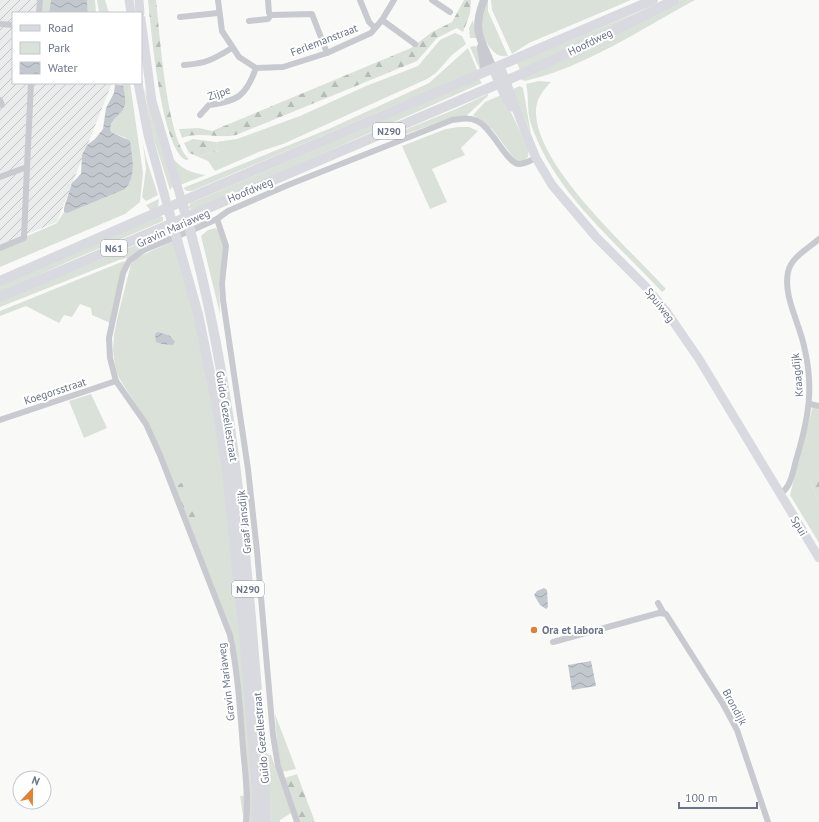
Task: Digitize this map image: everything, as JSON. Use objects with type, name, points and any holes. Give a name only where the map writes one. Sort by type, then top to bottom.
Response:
[{"type":"main road","points":[[129,0],[130,12]]},
{"type":"main road","points":[[139,0],[140,12]]},
{"type":"main road","name":"Hoofdweg","points":[[0,281],[654,0]]},
{"type":"main road","name":"Hoofdweg","points":[[0,297],[582,47],[674,0]]},
{"type":"main road","name":"Guido Gezellestraat","points":[[142,26],[152,101],[202,275],[226,398],[236,474],[265,788],[265,822]]},
{"type":"main road","points":[[493,69],[502,82]]},
{"type":"main road","name":"Spuiweg","points":[[502,82],[536,158],[552,185],[596,238],[647,288],[666,311],[699,359],[780,494]]},
{"type":"main road","name":"Guido Gezellestraat","points":[[138,84],[148,135],[198,314],[216,402],[226,463],[246,658],[257,790],[256,822]]},
{"type":"main road","name":"Spui","points":[[780,494],[819,558]]},
{"type":"street","points":[[39,12],[40,0]]},
{"type":"street","points":[[218,0],[218,13],[222,31],[239,57],[256,68]]},
{"type":"street","points":[[268,0],[269,13],[271,15]]},
{"type":"street","points":[[360,0],[369,22],[376,28]]},
{"type":"street","name":"Ferlemanstraat","points":[[256,68],[283,67],[327,53],[371,33],[382,20],[394,0]]},
{"type":"street","points":[[432,0],[450,12]]},
{"type":"street","points":[[482,3],[477,25],[481,42],[493,69]]},
{"type":"street","points":[[180,17],[218,13]]},
{"type":"street","points":[[249,21],[268,19],[271,15],[310,13],[313,15],[327,53]]},
{"type":"street","points":[[382,20],[415,44]]},
{"type":"street","points":[[0,24],[12,25]]},
{"type":"street","points":[[481,42],[490,50],[493,69]]},
{"type":"street","points":[[184,66],[212,60],[232,48]]},
{"type":"street","name":"Zijpe","points":[[200,115],[209,105],[229,102],[238,97],[245,91],[256,68]]},
{"type":"street","points":[[0,248],[24,238],[31,84]]},
{"type":"street","name":"Gravin Mariaweg","points":[[246,822],[247,792],[235,660],[230,635],[160,455],[146,424],[116,381],[110,358],[109,338],[123,273],[129,261],[140,253],[190,232],[217,219],[228,211],[281,188],[452,120],[466,118],[476,120],[483,124],[513,162],[520,164],[536,158]]},
{"type":"street","points":[[0,176],[27,167]]},
{"type":"street","name":"Graaf Jansdijk","points":[[217,219],[226,246],[222,283],[223,300],[248,469],[257,550],[273,736],[278,766],[297,822]]},
{"type":"street","name":"Kraagdijk","points":[[780,494],[788,486],[800,447],[810,404],[809,374],[804,346],[788,293],[788,270],[796,257],[819,239]]},
{"type":"street","name":"Koegorsstraat","points":[[0,420],[116,381]]},
{"type":"street","points":[[810,404],[819,406]]},
{"type":"street","name":"Brondijk","points":[[658,603],[706,676],[737,730],[768,822]]},
{"type":"street","points":[[554,642],[663,612]]},
{"type":"shaded area","points":[[0,0],[51,0],[49,12],[12,12],[12,84],[112,84],[57,222],[0,245]]},
{"type":"green space","points":[[43,0],[51,0],[49,12],[41,12]]},
{"type":"green space","points":[[87,0],[95,0],[96,12],[88,12]]},
{"type":"green space","points":[[97,0],[105,0],[109,12],[99,12]]},
{"type":"green space","points":[[148,0],[156,0],[165,84],[175,130],[181,148],[189,159],[186,160],[177,151],[170,134],[164,112],[155,60]]},
{"type":"green space","points":[[464,0],[471,0],[470,14],[463,32],[457,28],[437,38],[417,61],[236,135],[195,135],[182,138],[179,129],[199,128],[212,131],[411,48],[432,32],[452,22]]},
{"type":"green space","points":[[488,0],[488,11],[508,56],[498,55],[494,52],[479,29]]},
{"type":"green space","points":[[491,0],[631,0],[529,43],[512,54],[492,10]]},
{"type":"green space","points":[[680,0],[695,0],[634,35],[570,67],[548,75],[525,81],[522,80],[521,77],[592,48]]},
{"type":"green space","points":[[655,5],[600,35],[520,70],[517,63]]},
{"type":"green space","points":[[473,20],[477,38],[470,38],[469,28]]},
{"type":"green space","points":[[455,33],[462,36],[466,44],[452,55],[436,73],[427,79],[283,144],[261,151],[215,171],[208,161],[189,153],[199,156],[219,151],[216,142],[237,139],[300,116],[366,86],[418,66],[440,40]]},
{"type":"green space","points":[[470,47],[479,47],[483,66],[480,70]]},
{"type":"green space","points":[[468,48],[478,72],[428,93],[409,99],[192,191],[187,191],[183,188],[331,128],[429,83]]},
{"type":"green space","points":[[479,79],[482,83],[198,209],[191,210],[188,207],[191,203]]},
{"type":"green space","points":[[539,81],[551,82],[540,95],[536,111],[540,133],[551,156],[567,181],[587,206],[666,289],[662,292],[586,213],[553,170],[540,146],[529,116],[526,84]]},
{"type":"green space","points":[[121,84],[130,84],[143,173],[140,202],[125,214],[0,267],[0,248],[57,223],[64,212],[68,213],[126,138],[111,132],[112,121],[125,107]]},
{"type":"green space","points":[[144,86],[173,186],[170,190],[151,130]]},
{"type":"green space","points":[[520,86],[523,88],[531,134],[513,89]]},
{"type":"green space","points":[[488,94],[488,96],[466,116],[447,119],[404,135],[402,131],[456,109]]},
{"type":"green space","points":[[501,95],[508,106],[529,150],[528,157],[523,162],[516,161],[492,129],[473,115],[485,102]]},
{"type":"green space","points":[[469,127],[478,131],[461,148],[465,155],[432,169],[447,202],[430,209],[402,146],[446,129]]},
{"type":"green space","points":[[193,139],[216,142],[219,151],[199,156],[189,153],[184,143]]},
{"type":"green space","points":[[143,143],[146,158],[158,195],[146,201],[142,197],[146,169]]},
{"type":"green space","points":[[172,157],[179,165],[187,170],[206,175],[180,185]]},
{"type":"green space","points":[[159,199],[158,207],[151,211],[146,205]]},
{"type":"green space","points":[[200,215],[207,217],[203,224],[194,227],[196,219]]},
{"type":"green space","points":[[159,216],[163,217],[163,221],[0,293],[0,284]]},
{"type":"green space","points":[[215,228],[220,231],[224,249],[219,282],[220,314],[201,236],[208,230]]},
{"type":"green space","points":[[163,234],[172,237],[131,257],[119,260],[0,307],[0,300]]},
{"type":"green space","points":[[173,241],[187,278],[220,441],[251,753],[254,822],[244,822],[240,796],[248,795],[238,667],[232,636],[199,548],[181,483],[174,485],[151,428],[119,378],[115,366],[113,351],[114,334],[131,264],[137,258]]},
{"type":"green space","points":[[124,261],[126,263],[110,323],[92,315],[91,308],[80,304],[72,317],[64,315],[59,323],[26,306],[0,316],[0,311]]},
{"type":"green space","points":[[91,394],[107,428],[84,438],[69,401]]},
{"type":"green space","points":[[813,406],[819,409],[819,480],[817,476],[810,481],[819,502],[819,543],[790,495]]},
{"type":"green space","points":[[817,475],[819,480],[819,502],[810,481]]},
{"type":"green space","points":[[182,483],[199,527],[199,547],[174,485]]},
{"type":"green space","points":[[275,714],[296,769],[282,772],[277,743]]},
{"type":"green space","points":[[266,754],[271,755],[291,813],[280,820],[280,822],[267,822]]},
{"type":"green space","points":[[297,774],[315,822],[299,822],[285,778]]},
{"type":"water","points":[[51,0],[87,0],[88,12],[49,12]]},
{"type":"water","points":[[115,84],[123,86],[125,105],[121,112],[113,120],[111,132],[130,141],[133,166],[129,184],[125,189],[67,213],[64,212],[72,183],[81,174],[82,155],[87,145],[95,139],[103,129],[106,108],[114,93]]},
{"type":"water","points":[[158,332],[170,336],[175,342],[173,345],[156,342],[155,334]]},
{"type":"water","points":[[544,588],[547,590],[548,607],[546,609],[540,605],[534,595],[537,591]]},
{"type":"water","points":[[591,661],[596,686],[572,690],[568,665]]},
{"type":"place","name":"Ora et labora","points":[[534,630]]}]
